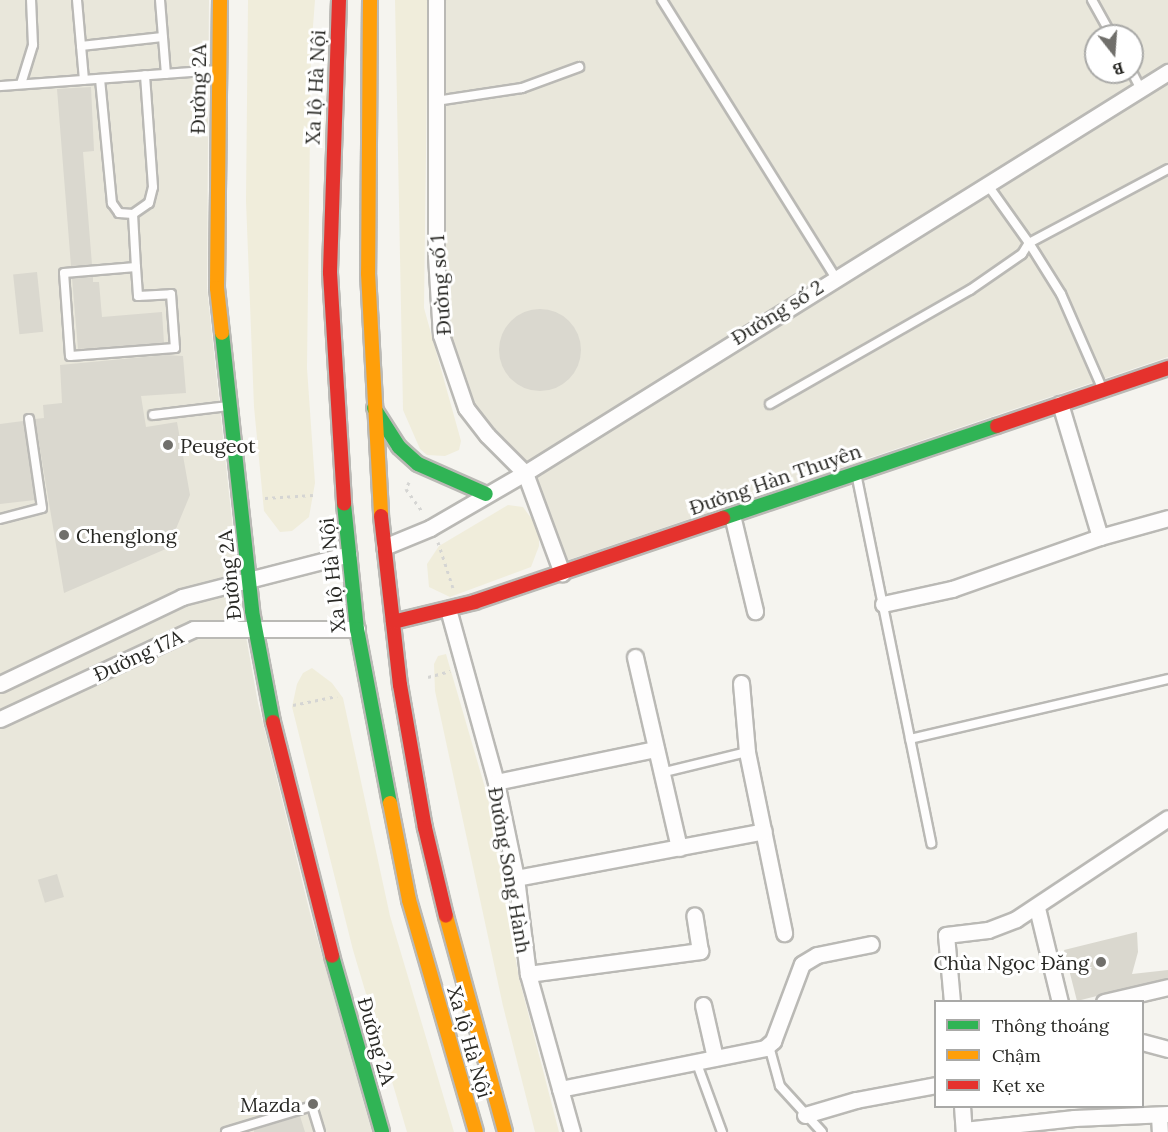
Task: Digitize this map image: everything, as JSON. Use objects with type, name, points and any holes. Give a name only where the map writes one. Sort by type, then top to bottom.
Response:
[{"type":"main road","name":"Đường 2A","points":[[220,0],[217,70],[217,288],[248,580],[268,701],[321,916],[382,1132]]},
{"type":"main road","name":"Xa lộ Hà Nội","points":[[339,0],[330,273],[349,554],[357,629],[409,900],[476,1132]]},
{"type":"main road","name":"Xa lộ Hà Nội","points":[[370,0],[368,273],[373,407],[384,547],[393,622],[425,828],[454,950],[505,1132]]},
{"type":"main road","name":"Đường Hàn Thuyên","points":[[357,629],[448,609],[562,573],[1168,368]]},
{"type":"main road","points":[[373,407],[399,447],[418,464],[486,494]]},
{"type":"main road","points":[[349,554],[384,547]]},
{"type":"street","name":"Đường số 1","points":[[436,0],[434,101],[441,335],[466,408],[486,435],[525,473],[562,573]]},
{"type":"street","name":"Đường số 2","points":[[384,547],[430,528],[525,473],[986,182],[1168,72]]},
{"type":"street","points":[[1060,404],[1100,537]]},
{"type":"street","points":[[732,515],[754,611]]},
{"type":"street","points":[[883,604],[952,589],[1100,537],[1168,518]]},
{"type":"street","name":"Đường 17A","points":[[0,683],[182,597],[349,554]]},
{"type":"street","name":"Đường Song Hành","points":[[448,609],[496,782],[516,878],[528,974],[572,1132]]},
{"type":"street","name":"Đường 17A","points":[[0,719],[194,629],[255,627],[357,629]]},
{"type":"street","points":[[635,657],[679,849]]},
{"type":"street","points":[[741,683],[747,752],[784,933]]},
{"type":"street","points":[[496,782],[656,749]]},
{"type":"street","points":[[952,1000],[946,935],[988,930],[1037,908],[1168,818]]},
{"type":"street","points":[[516,878],[679,849],[764,831]]},
{"type":"street","points":[[1037,908],[1060,1000]]},
{"type":"street","points":[[528,974],[700,951],[694,915]]},
{"type":"street","points":[[560,1089],[769,1046],[802,964],[818,954],[871,944]]},
{"type":"street","points":[[1113,1000],[1168,987]]},
{"type":"street","points":[[703,1005],[715,1058]]},
{"type":"street","points":[[1144,1042],[1168,1049]]},
{"type":"street","points":[[805,1115],[856,1100],[934,1086]]},
{"type":"street","points":[[962,1108],[964,1131],[1073,1112],[1164,1114],[1160,1132]]},
{"type":"lane","points":[[21,84],[33,45],[31,0]]},
{"type":"lane","points":[[77,0],[84,80]]},
{"type":"lane","points":[[160,0],[166,74]]},
{"type":"lane","points":[[662,0],[835,277]]},
{"type":"lane","points":[[1092,0],[1105,24]]},
{"type":"lane","points":[[81,46],[163,37]]},
{"type":"lane","points":[[434,101],[522,88],[579,67]]},
{"type":"lane","points":[[0,86],[217,70]]},
{"type":"lane","points":[[100,78],[112,203],[119,213],[133,214],[149,203],[153,187],[145,75]]},
{"type":"lane","points":[[1138,84],[1140,88]]},
{"type":"lane","points":[[770,404],[1000,272],[1022,254],[1029,243],[1168,169]]},
{"type":"lane","points":[[986,182],[1061,294],[1103,390]]},
{"type":"lane","points":[[133,214],[138,296],[171,294],[175,348],[70,356],[64,273],[136,267]]},
{"type":"lane","points":[[153,414],[229,405]]},
{"type":"lane","points":[[0,519],[42,508],[29,419]]},
{"type":"lane","points":[[856,472],[931,843]]},
{"type":"lane","points":[[910,739],[1168,679]]},
{"type":"lane","points":[[661,773],[747,752]]},
{"type":"lane","points":[[769,1046],[780,1086],[822,1132]]},
{"type":"lane","points":[[696,1061],[722,1132]]},
{"type":"lane","points":[[226,1132],[312,1106],[320,1132]]},
{"type":"path","points":[[406,489],[421,510]]},
{"type":"path","points":[[265,498],[313,495]]},
{"type":"path","points":[[438,542],[454,592]]},
{"type":"path","points":[[428,677],[455,670]]},
{"type":"path","points":[[293,705],[337,696]]},
{"type":"shaded area","points":[[0,0],[209,0],[207,288],[242,614],[258,703],[310,913],[372,1132],[0,1132]]},
{"type":"shaded area","points":[[248,0],[315,0],[311,52],[307,368],[315,483],[309,517],[292,531],[280,532],[264,511],[254,407],[246,201]]},
{"type":"shaded area","points":[[395,0],[428,0],[424,308],[461,441],[459,450],[445,456],[427,455],[420,449],[403,410]]},
{"type":"shaded area","points":[[442,0],[1168,0],[1168,357],[565,561],[532,475],[472,404],[447,335],[443,258]]},
{"type":"shaded area","points":[[508,505],[523,507],[539,529],[539,546],[531,567],[450,597],[429,587],[427,564],[439,546]]},
{"type":"shaded area","points":[[446,654],[488,798],[519,978],[559,1132],[535,1132],[503,1006],[435,691],[434,664],[438,656]]},
{"type":"shaded area","points":[[312,668],[332,683],[343,698],[390,916],[454,1132],[407,1132],[353,950],[292,707],[297,684],[303,673]]},
{"type":"building","points":[[91,87],[94,151],[83,152],[92,265],[71,266],[57,89]]},
{"type":"building","points":[[37,272],[43,332],[19,334],[13,275]]},
{"type":"building","points":[[93,277],[93,282],[99,282],[102,317],[162,312],[164,343],[78,349],[72,278]]},
{"type":"building","points":[[540,309],[556,312],[569,321],[578,334],[581,350],[578,366],[569,379],[556,388],[540,391],[524,388],[511,379],[502,366],[499,350],[502,334],[511,321],[524,312]]},
{"type":"building","points":[[165,355],[183,356],[186,393],[141,396],[146,427],[177,422],[190,495],[168,548],[64,593],[35,419],[44,418],[43,405],[62,403],[60,365]]},
{"type":"building","points":[[23,421],[35,500],[0,504],[0,424]]},
{"type":"building","points":[[57,874],[64,897],[45,903],[38,880]]},
{"type":"building","name":"Chùa Ngọc Đăng","points":[[1137,932],[1138,952],[1132,974],[1168,970],[1168,978],[1077,1000],[1064,950]]},
{"type":"building","points":[[300,1116],[305,1132],[254,1132],[254,1130]]},
{"type":"traffic: fast","points":[[222,333],[252,611],[273,722]]},
{"type":"traffic: fast","points":[[374,408],[399,447],[418,464],[486,494]]},
{"type":"traffic: fast","points":[[723,518],[997,426]]},
{"type":"traffic: fast","points":[[344,504],[357,629],[390,803]]},
{"type":"traffic: fast","points":[[332,956],[382,1132]]},
{"type":"traffic: slow","points":[[220,0],[217,288],[222,333]]},
{"type":"traffic: slow","points":[[370,0],[368,273],[381,516]]},
{"type":"traffic: slow","points":[[390,803],[409,900],[476,1132]]},
{"type":"traffic: slow","points":[[446,916],[505,1132]]},
{"type":"traffic: jam","points":[[339,0],[330,273],[344,504]]},
{"type":"traffic: jam","points":[[997,426],[1168,368]]},
{"type":"traffic: jam","points":[[381,516],[400,685],[425,828],[446,916]]},
{"type":"traffic: jam","points":[[393,622],[475,602],[723,518]]},
{"type":"traffic: jam","points":[[273,722],[332,956]]},
{"type":"place","name":"Peugeot","points":[[168,445]]},
{"type":"place","name":"Chenglong","points":[[64,535]]},
{"type":"place","name":"Chùa Ngọc Đăng","points":[[1101,962]]},
{"type":"place","name":"Mazda","points":[[313,1104]]}]
